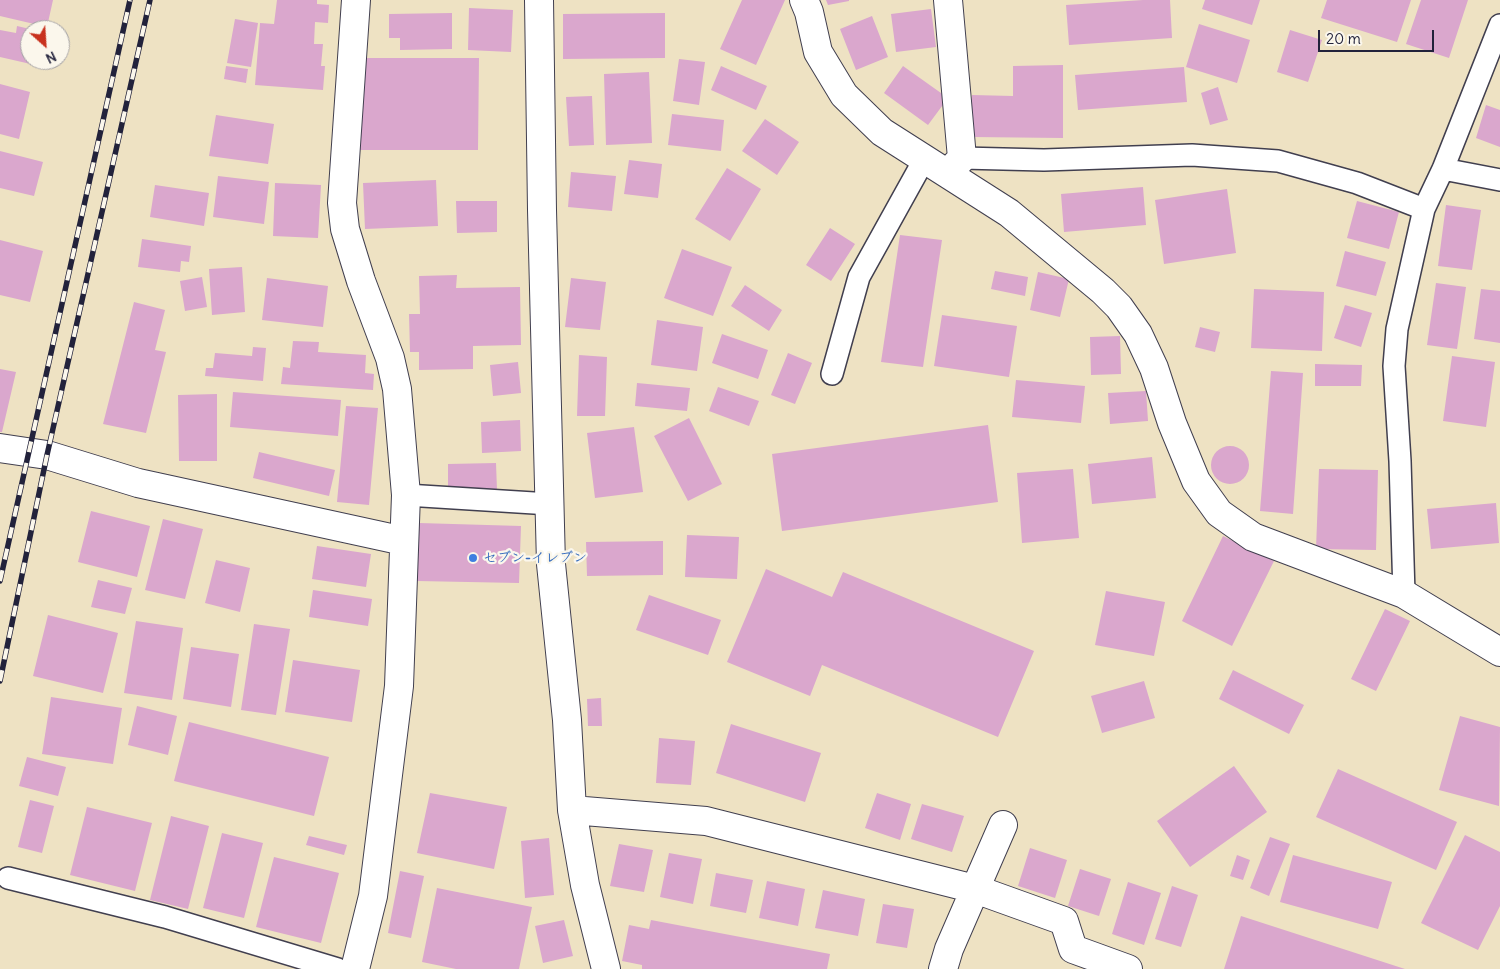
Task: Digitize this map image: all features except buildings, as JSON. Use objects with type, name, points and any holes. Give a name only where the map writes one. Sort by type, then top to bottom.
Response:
[{"type":"street","points":[[355,969],[373,896],[399,686],[406,495],[397,389],[390,358],[361,281],[345,229],[342,203],[356,0]]},
{"type":"street","points":[[539,0],[551,564],[567,720],[572,810],[585,885],[606,969]]},
{"type":"street","points":[[804,0],[809,12],[818,52],[844,95],[882,132],[925,158],[955,165],[1119,307],[1138,334],[1154,368],[1172,423],[1196,481],[1219,514],[1253,537],[1404,594],[1500,652]]},
{"type":"street","points":[[948,0],[955,165]]},
{"type":"street","points":[[0,448],[47,455],[138,484],[404,541]]},
{"type":"street","points":[[572,810],[706,821],[975,889],[1064,922],[1073,949],[1128,969]]},
{"type":"street","points":[[942,969],[1003,825]]},
{"type":"lane","points":[[1404,594],[1400,461],[1394,366],[1397,329],[1424,209],[1443,169],[1500,25]]},
{"type":"lane","points":[[955,165],[1192,155],[1278,161],[1357,183],[1424,209]]},
{"type":"lane","points":[[832,374],[859,277],[925,158]]},
{"type":"lane","points":[[1443,169],[1500,180]]},
{"type":"lane","points":[[406,495],[550,504]]},
{"type":"lane","points":[[8,878],[165,918],[338,969]]},
{"type":"railway","points":[[0,581],[130,0]]},
{"type":"railway","points":[[0,681],[47,455],[150,0]]},
{"type":"place","name":"セブン-イレブン","points":[[473,558]]}]
